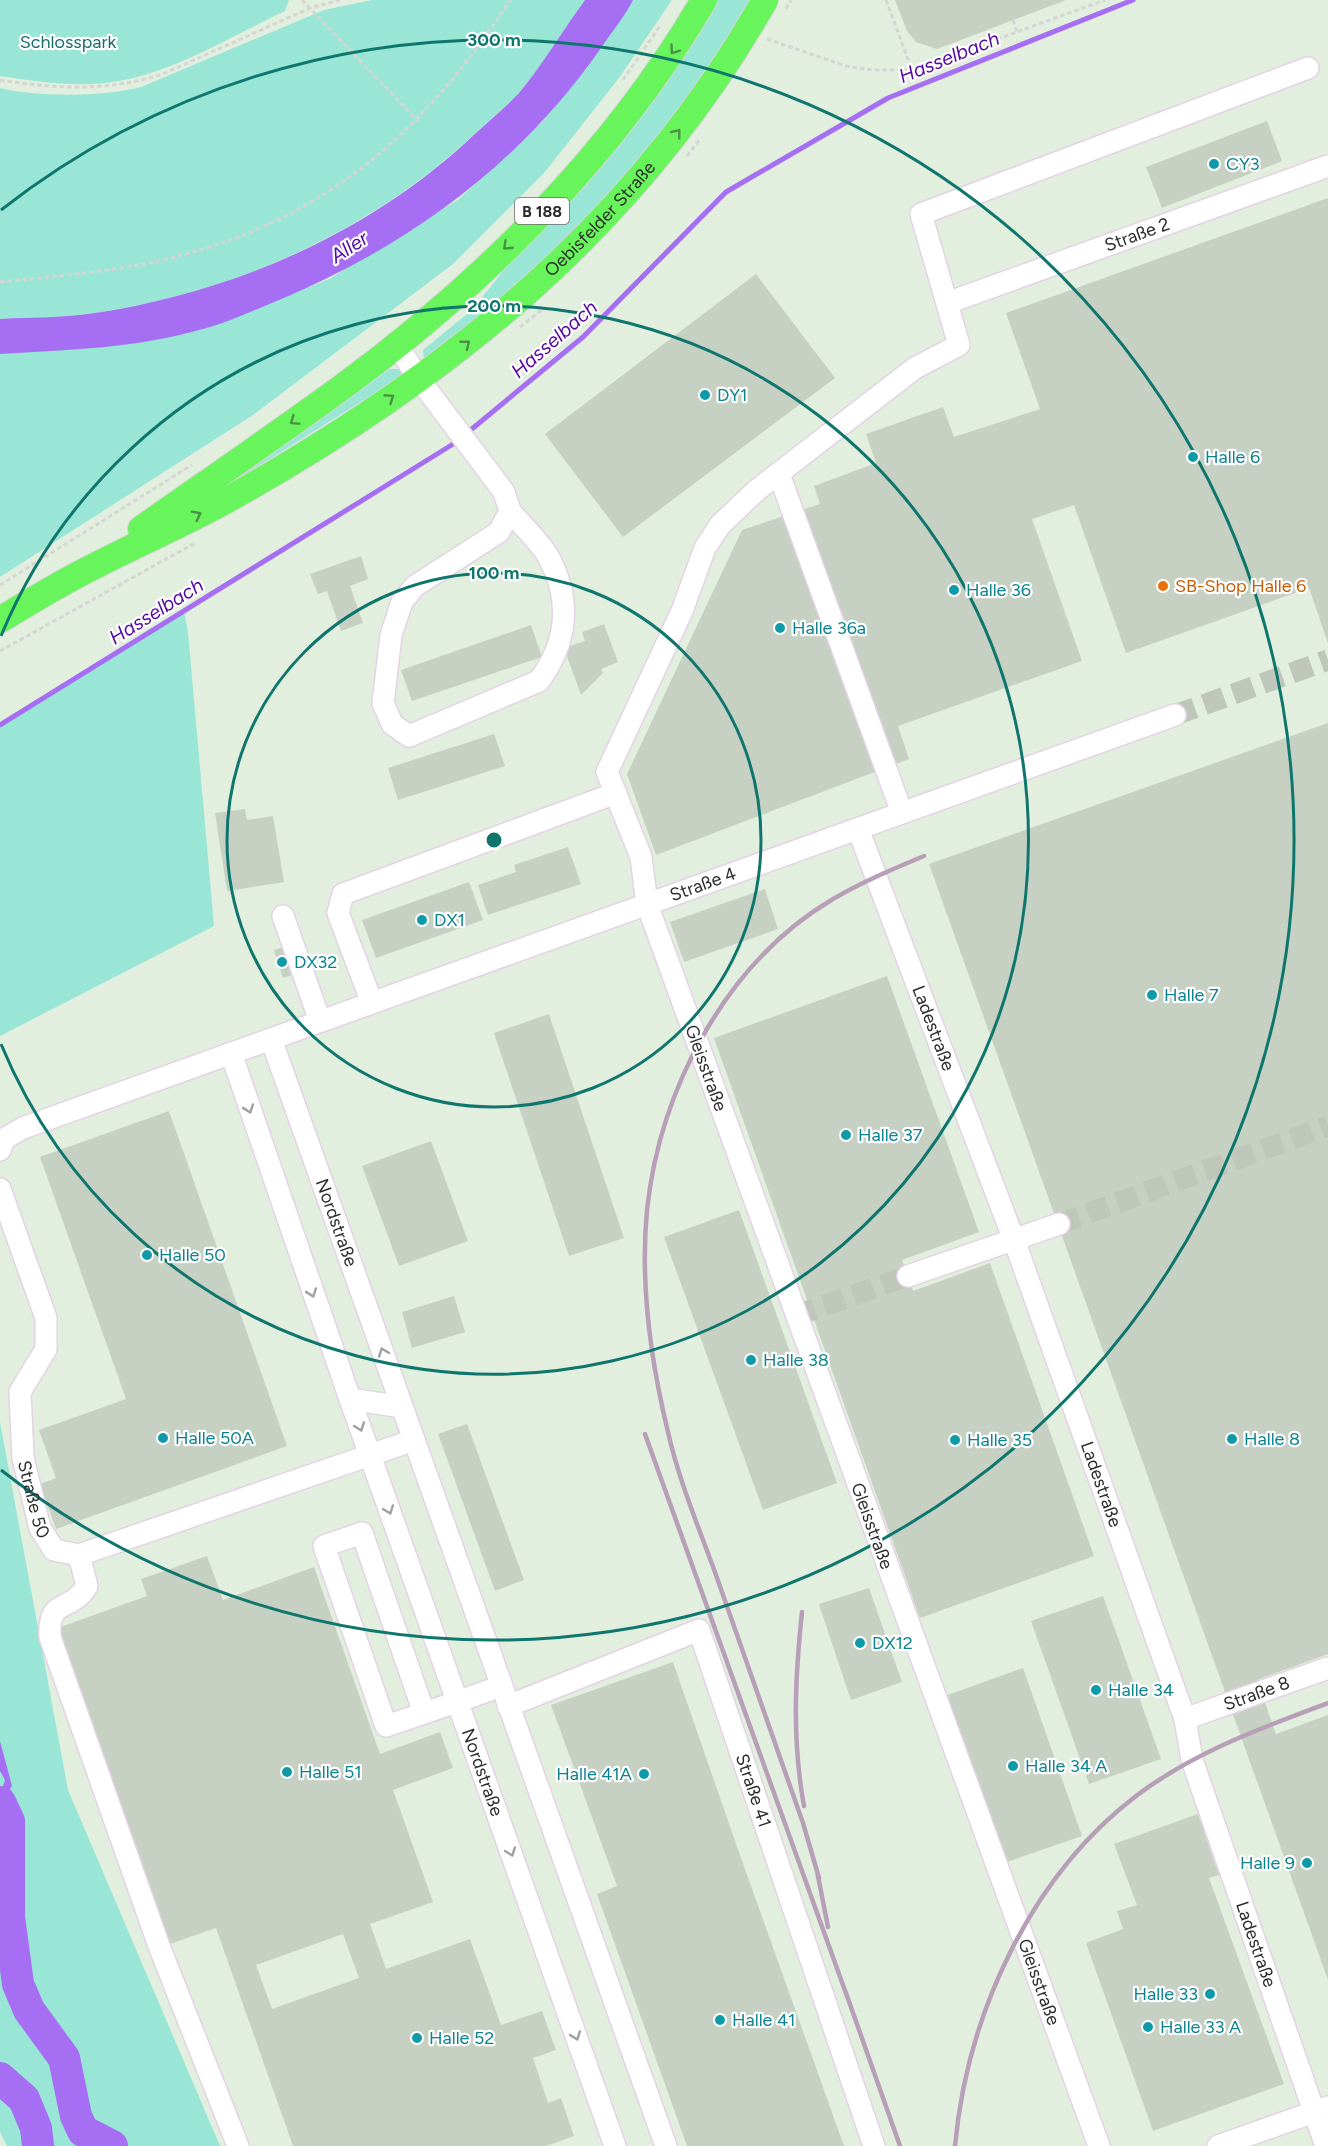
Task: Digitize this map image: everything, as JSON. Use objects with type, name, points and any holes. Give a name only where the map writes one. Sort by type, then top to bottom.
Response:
[{"type":"main road","name":"B 188","points":[[0,620],[70,579],[342,388],[397,345],[473,279],[524,230],[585,165],[679,44],[704,0]]},
{"type":"main road","name":"Oebisfelder Straße","points":[[70,579],[227,500],[362,417],[419,379],[523,298],[587,238],[644,177],[703,99],[740,44],[765,0]]},
{"type":"street","points":[[946,303],[921,214],[1308,68]]},
{"type":"street","name":"Straße 2","points":[[946,303],[1328,166]]},
{"type":"street","name":"Gleisstraße","points":[[946,303],[959,345],[915,369],[757,490],[720,525],[705,548],[682,611],[608,772],[641,856],[647,904],[1099,2146]]},
{"type":"street","points":[[397,345],[452,425],[504,492],[510,511],[549,557],[562,596],[564,632],[552,664],[539,681],[409,736],[392,724],[383,703],[391,635],[402,602],[415,586],[500,532],[510,511]]},
{"type":"street","points":[[778,474],[902,813]]},
{"type":"street","name":"Straße 4","points":[[231,1053],[1175,715]]},
{"type":"street","points":[[372,1003],[338,913],[343,894],[616,793]]},
{"type":"street","name":"Ladestraße","points":[[858,829],[1014,1240],[1185,1719],[1192,1760],[1321,2109],[1326,2146]]},
{"type":"street","points":[[283,916],[320,1021]]},
{"type":"street","name":"Nordstraße","points":[[271,1039],[666,2146]]},
{"type":"street","points":[[0,1150],[4,1138],[23,1128],[231,1053]]},
{"type":"street","name":"Nordstraße","points":[[231,1053],[350,1399],[615,2146]]},
{"type":"street","name":"Straße 50","points":[[0,1189],[46,1318],[46,1348],[20,1392],[23,1458],[40,1528],[54,1550],[79,1555]]},
{"type":"street","points":[[908,1276],[1059,1224]]},
{"type":"street","points":[[350,1399],[402,1407]]},
{"type":"street","points":[[238,2146],[159,1946],[50,1637],[49,1619],[54,1610],[80,1598],[87,1586],[79,1555],[414,1440]]},
{"type":"street","points":[[424,1713],[362,1533],[324,1546],[386,1726],[457,1702],[501,1686]]},
{"type":"street","name":"Straße 41","points":[[508,1706],[699,1630],[874,2146]]},
{"type":"street","name":"Straße 8","points":[[1185,1719],[1328,1668]]},
{"type":"street","points":[[1218,2146],[1321,2109]]},
{"type":"path","points":[[302,0],[418,121]]},
{"type":"path","points":[[0,80],[51,88],[99,88],[141,82],[310,8],[340,0]]},
{"type":"path","points":[[0,282],[98,271],[168,258],[245,233],[306,206],[366,166],[418,121],[473,55],[510,0]]},
{"type":"path","points":[[886,0],[912,70]]},
{"type":"path","points":[[767,39],[846,66],[873,70],[912,70],[1105,0]]},
{"type":"path","points":[[620,84],[665,19]]},
{"type":"path","points":[[1013,20],[1017,33]]},
{"type":"path","points":[[0,585],[198,461]]},
{"type":"green space","name":"Schlosspark","points":[[0,0],[289,0],[285,11],[204,52],[160,70],[119,81],[74,84],[0,76]]},
{"type":"green space","points":[[372,0],[585,0],[536,71],[510,103],[438,166],[395,198],[349,226],[301,251],[252,272],[201,289],[148,303],[95,313],[0,319],[0,88],[71,95],[109,93],[141,87],[324,10]]},
{"type":"green space","points":[[633,0],[672,0],[619,78],[544,173],[453,264],[253,415],[0,577],[0,354],[145,341],[203,329],[329,279],[459,199],[541,123],[587,68]]},
{"type":"green space","points":[[718,0],[749,0],[702,79],[646,153],[616,188],[551,255],[506,296],[424,360],[423,350],[472,310],[516,255],[642,114],[690,48]]},
{"type":"green space","points":[[386,369],[399,369],[405,374],[235,481],[234,479]]},
{"type":"green space","points":[[184,611],[188,632],[214,926],[0,1036],[0,725]]},
{"type":"green space","points":[[0,1422],[68,1790],[220,2146],[7,2146],[0,2132]]},
{"type":"water","points":[[585,0],[633,0],[619,23],[571,88],[537,127],[460,196],[374,254],[279,300],[203,329],[128,344],[0,354],[0,319],[95,313],[200,290],[300,252],[347,228],[393,200],[436,168],[509,103],[536,70]]},
{"type":"water","points":[[0,1741],[12,1786],[7,1793],[0,1795],[5,1780],[0,1771]]},
{"type":"building","points":[[895,0],[1066,0],[937,49],[916,42],[907,31]]},
{"type":"building","name":"CY3","points":[[1267,121],[1282,161],[1162,208],[1146,167]]},
{"type":"building","points":[[1328,198],[1328,643],[1309,588],[1126,653],[1074,505],[1032,519],[1082,661],[898,726],[909,759],[656,855],[627,774],[742,530],[820,504],[814,486],[876,463],[866,434],[943,407],[954,437],[1040,409],[1006,313]]},
{"type":"building","name":"DY1","points":[[756,274],[835,378],[623,537],[545,434]]},
{"type":"building","points":[[361,556],[368,579],[350,586],[363,623],[341,631],[327,591],[318,594],[310,574]]},
{"type":"building","points":[[604,624],[618,662],[601,669],[603,673],[581,695],[564,648],[585,641],[582,632]]},
{"type":"building","points":[[531,625],[542,657],[412,701],[401,670]]},
{"type":"building","points":[[1328,723],[1328,1654],[1257,1680],[1276,1734],[1328,1715],[1328,1980],[929,864]]},
{"type":"building","points":[[494,734],[505,766],[398,800],[388,768]]},
{"type":"building","points":[[245,809],[247,820],[273,816],[284,882],[227,891],[215,813]]},
{"type":"building","points":[[568,847],[581,884],[488,915],[478,885],[516,872],[514,865]]},
{"type":"building","name":"DX1","points":[[469,882],[483,920],[376,958],[362,920]]},
{"type":"building","points":[[765,889],[778,929],[684,962],[670,922]]},
{"type":"building","points":[[286,946],[301,972],[283,978],[274,950]]},
{"type":"building","points":[[887,976],[979,1232],[902,1260],[913,1291],[990,1263],[1094,1556],[920,1618],[714,1038]]},
{"type":"building","points":[[549,1014],[624,1238],[569,1256],[494,1033]]},
{"type":"building","points":[[169,1111],[287,1446],[56,1529],[40,1484],[56,1478],[39,1430],[126,1399],[40,1157]]},
{"type":"building","points":[[431,1141],[468,1241],[399,1266],[362,1166]]},
{"type":"building","name":"Halle 38","points":[[739,1210],[837,1483],[763,1510],[664,1237]]},
{"type":"building","points":[[454,1296],[465,1332],[412,1348],[402,1312]]},
{"type":"building","points":[[467,1424],[524,1580],[495,1591],[438,1434]]},
{"type":"building","points":[[207,1556],[223,1600],[314,1567],[380,1754],[440,1732],[453,1768],[393,1790],[433,1902],[370,1924],[386,1969],[470,1939],[501,2025],[542,2011],[556,2050],[533,2058],[548,2103],[561,2098],[574,2136],[546,2146],[293,2146],[216,1928],[167,1945],[55,1629],[147,1596],[141,1579]],"holes":[[[343,1934],[359,1978],[272,2009],[256,1965]]]},
{"type":"building","name":"DX12","points":[[869,1588],[902,1682],[851,1700],[819,1604]]},
{"type":"building","name":"Halle 34","points":[[1103,1596],[1161,1759],[1089,1784],[1031,1621]]},
{"type":"building","name":"Halle 41","points":[[673,1662],[844,2146],[687,2146],[597,1894],[617,1886],[551,1705]]},
{"type":"building","name":"Halle 34 A","points":[[1023,1668],[1082,1836],[1004,1863],[945,1696]]},
{"type":"building","points":[[1198,1814],[1219,1875],[1209,1878],[1284,2084],[1153,2131],[1086,1943],[1123,1929],[1117,1911],[1137,1905],[1114,1844]]},
{"type":"waterway","name":"Hasselbach","points":[[467,433],[583,337],[726,192],[888,98],[1133,0]]},
{"type":"waterway","name":"Hasselbach","points":[[0,725],[458,441]]},
{"type":"waterway","points":[[0,1802],[9,1821],[9,1917],[18,1984],[29,2010],[64,2058],[76,2116],[83,2131],[112,2146]]},
{"type":"waterway","name":"Aller","points":[[0,2078],[24,2099],[36,2128],[38,2146]]},
{"type":"tunnel","points":[[1175,715],[1328,660]]},
{"type":"tunnel","points":[[1059,1224],[1328,1126]]},
{"type":"tunnel","points":[[795,1316],[908,1276]]},
{"type":"railway","points":[[819,1878],[803,1823],[673,1450],[662,1405],[648,1322],[645,1266],[647,1210],[654,1164],[666,1119],[683,1075],[705,1033],[731,993],[761,957],[795,925],[844,893],[924,856]]},
{"type":"railway","points":[[645,1434],[848,1999]]},
{"type":"railway","points":[[802,1612],[796,1733],[804,1806]]},
{"type":"railway","points":[[955,2146],[962,2097],[973,2047],[990,1999],[1010,1952],[1035,1908],[1065,1866],[1098,1829],[1158,1780],[1229,1742],[1328,1703]]},
{"type":"railway","points":[[817,1871],[828,1927]]},
{"type":"railway","points":[[846,1993],[900,2146]]},
{"type":"place","name":"CY3","points":[[1214,164]]},
{"type":"place","name":"DY1","points":[[705,395]]},
{"type":"place","name":"Halle 6","points":[[1193,457]]},
{"type":"place","name":"SB-Shop Halle 6","points":[[1163,586]]},
{"type":"place","name":"Halle 36","points":[[954,590]]},
{"type":"place","name":"Halle 36a","points":[[780,628]]},
{"type":"place","name":"DX1","points":[[422,920]]},
{"type":"place","name":"DX32","points":[[282,962]]},
{"type":"place","name":"Halle 7","points":[[1152,995]]},
{"type":"place","name":"Halle 37","points":[[846,1135]]},
{"type":"place","name":"Halle 50","points":[[147,1255]]},
{"type":"place","name":"Halle 38","points":[[751,1360]]},
{"type":"place","name":"Halle 50A","points":[[163,1438]]},
{"type":"place","name":"Halle 8","points":[[1232,1439]]},
{"type":"place","name":"Halle 35","points":[[955,1440]]},
{"type":"place","name":"DX12","points":[[860,1643]]},
{"type":"place","name":"Halle 34","points":[[1096,1690]]},
{"type":"place","name":"Halle 34 A","points":[[1013,1766]]},
{"type":"place","name":"Halle 51","points":[[287,1772]]},
{"type":"place","name":"Halle 41A","points":[[644,1774]]},
{"type":"place","name":"Halle 9","points":[[1307,1863]]},
{"type":"place","name":"Halle 33","points":[[1210,1994]]},
{"type":"place","name":"Halle 41","points":[[720,2020]]},
{"type":"place","name":"Halle 33 A","points":[[1148,2027]]},
{"type":"place","name":"Halle 52","points":[[417,2038]]}]
